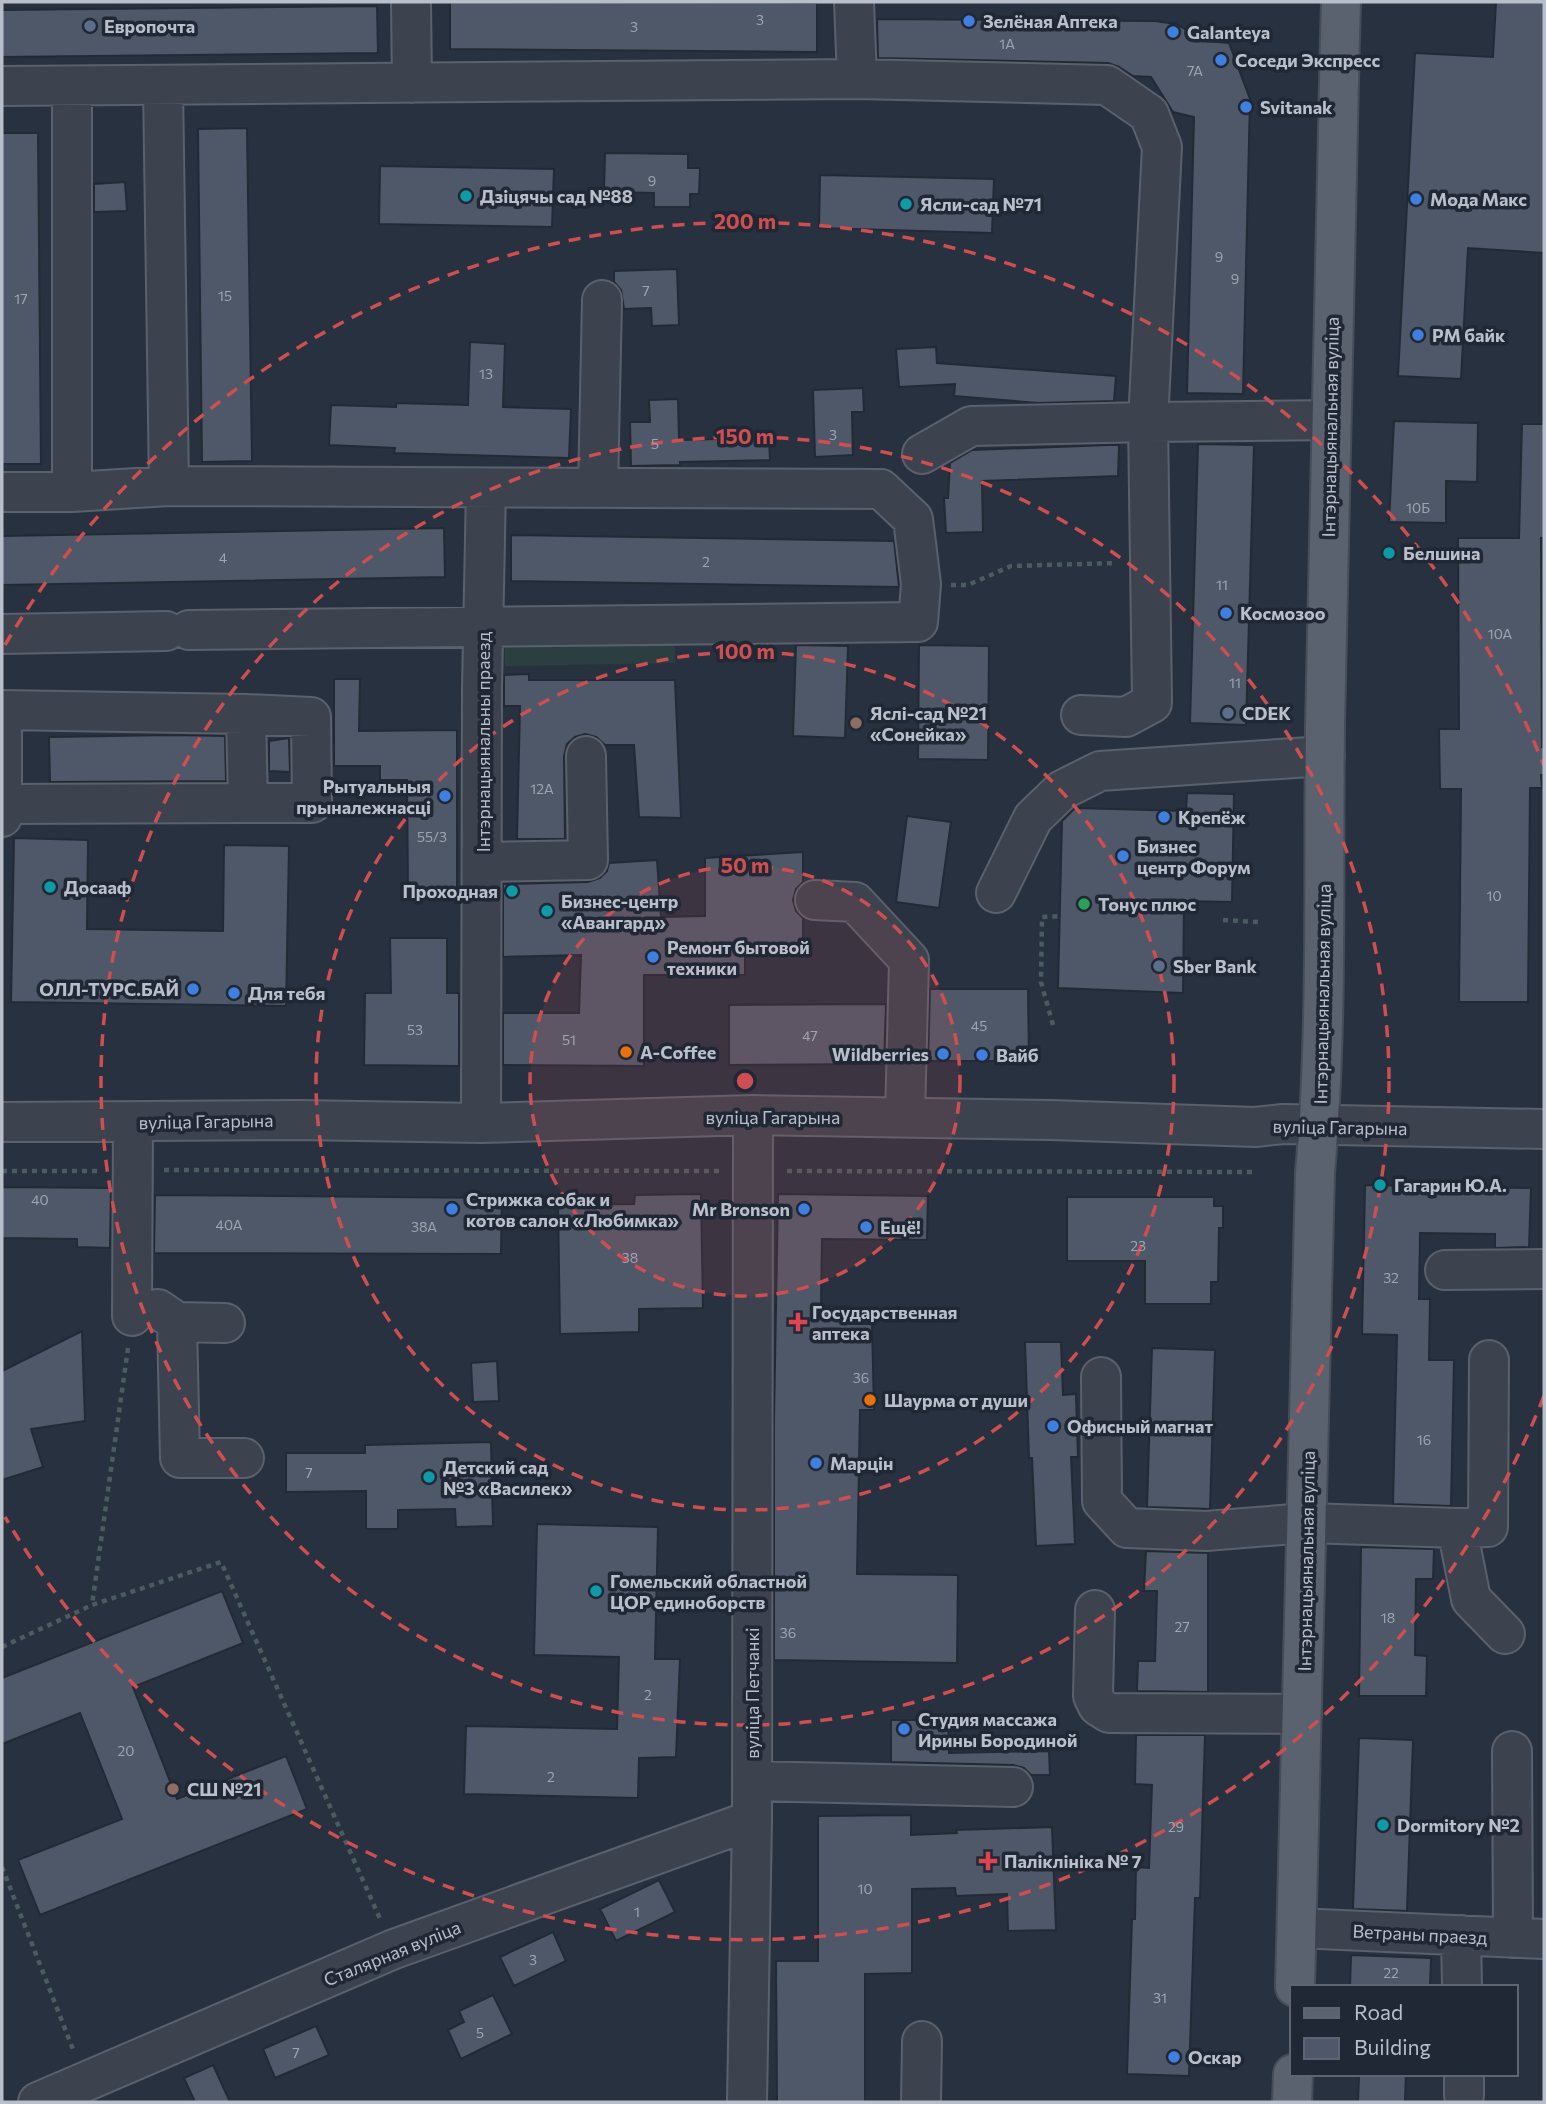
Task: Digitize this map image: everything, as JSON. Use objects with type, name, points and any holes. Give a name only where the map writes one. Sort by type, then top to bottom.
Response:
[{"type":"main road","name":"Інтэрнацыянальная вуліца","points":[[1295,1985],[1315,1173],[1320,1125],[1325,965],[1330,420],[1341,2]]},
{"type":"main road","points":[[1292,2102],[1293,2076]]},
{"type":"street","points":[[411,2],[412,83]]},
{"type":"street","points":[[854,2],[857,79]]},
{"type":"street","points":[[2,86],[857,79],[1107,85],[1149,114],[1162,147],[1148,422],[1152,703],[1126,716],[1082,715]]},
{"type":"street","points":[[163,85],[169,486]]},
{"type":"street","points":[[72,86],[72,492]]},
{"type":"street","points":[[598,488],[602,300]]},
{"type":"street","points":[[922,454],[971,426],[1330,420]]},
{"type":"street","points":[[2,492],[72,492],[169,486],[881,489],[913,519],[921,584],[918,622],[2,634]]},
{"type":"street","name":"Інтэрнацыянальны праезд","points":[[481,1123],[482,687],[486,488]]},
{"type":"street","points":[[2,710],[247,714],[311,717],[312,803],[2,811],[2,710]]},
{"type":"street","points":[[247,714],[248,803]]},
{"type":"street","points":[[482,862],[588,860],[586,756]]},
{"type":"street","points":[[996,893],[1033,818],[1062,790],[1100,771],[1325,756]]},
{"type":"street","points":[[815,900],[855,902],[909,960],[905,1117]]},
{"type":"street","name":"вуліца Гагарына","points":[[2,1122],[299,1120],[481,1123],[754,1115],[1255,1127],[1283,1124],[1429,1129],[1544,1129]]},
{"type":"street","name":"вуліца Петчанкі","points":[[747,2102],[752,1820],[754,1115]]},
{"type":"street","points":[[133,1122],[133,1304],[177,1322],[225,1323]]},
{"type":"street","points":[[1445,1269],[1544,1269]]},
{"type":"street","points":[[177,1322],[180,1458],[244,1458]]},
{"type":"street","points":[[1101,1377],[1102,1501],[1126,1528],[1206,1531],[1307,1523],[1488,1527],[1489,1360]]},
{"type":"street","points":[[1457,1528],[1471,1599],[1505,1634]]},
{"type":"street","points":[[1095,1610],[1093,1696],[1098,1706],[1110,1713],[1302,1714]]},
{"type":"street","points":[[1512,1751],[1529,1938]]},
{"type":"street","points":[[752,1781],[1013,1787]]},
{"type":"street","name":"Сталярная вуліца","points":[[38,2102],[394,1949],[752,1820]]},
{"type":"street","name":"Ветраны праезд","points":[[1297,1928],[1529,1938]]},
{"type":"street","points":[[1461,1936],[1462,1985]]},
{"type":"street","points":[[921,2102],[922,2041]]},
{"type":"path","points":[[921,584],[968,585],[1011,566],[1150,562]]},
{"type":"path","points":[[1053,1025],[1041,982],[1042,917],[1060,916]]},
{"type":"path","points":[[1223,920],[1258,922]]},
{"type":"path","points":[[2,1171],[1255,1172]]},
{"type":"path","points":[[92,1605],[133,1304]]},
{"type":"path","points":[[2,1647],[92,1605],[221,1562],[394,1949]]},
{"type":"path","points":[[2,1867],[86,2082]]},
{"type":"green space","points":[[675,632],[675,663],[505,666],[505,635]]},
{"type":"building","points":[[450,2],[817,3],[817,52],[450,49]]},
{"type":"building","points":[[1496,2],[1544,2],[1544,253],[1468,248],[1461,379],[1398,376],[1415,53],[1493,57]]},
{"type":"building","points":[[377,6],[378,53],[2,57],[2,10]]},
{"type":"building","points":[[877,19],[1155,21],[1176,24],[1206,41],[1229,43],[1250,99],[1243,394],[1187,393],[1194,117],[1173,112],[1151,77],[1133,76],[1108,63],[878,58]]},
{"type":"building","points":[[247,128],[252,461],[202,462],[198,129]]},
{"type":"building","points":[[2,133],[38,133],[41,464],[2,464]]},
{"type":"building","points":[[605,153],[688,154],[688,168],[700,168],[699,194],[690,194],[690,207],[654,207],[654,193],[604,192]]},
{"type":"building","name":"Дзіцячы сад №88","points":[[380,166],[554,169],[552,227],[379,224]]},
{"type":"building","name":"Ясли-сад №71","points":[[820,175],[994,179],[992,233],[819,228]]},
{"type":"building","points":[[125,182],[127,211],[94,212],[94,184]]},
{"type":"building","points":[[677,269],[679,325],[652,326],[651,308],[624,309],[621,290],[614,282],[614,271]]},
{"type":"building","points":[[470,342],[505,344],[503,407],[571,409],[569,458],[394,453],[395,448],[329,445],[331,405],[468,405]]},
{"type":"building","points":[[936,347],[937,363],[1116,376],[1114,401],[1038,403],[954,396],[955,384],[899,387],[896,349]]},
{"type":"building","points":[[863,388],[864,412],[852,412],[853,455],[815,457],[813,390]]},
{"type":"building","points":[[678,399],[679,440],[769,438],[770,460],[631,466],[630,422],[650,422],[649,400]]},
{"type":"building","points":[[1394,421],[1478,423],[1477,482],[1446,481],[1446,523],[1389,522]]},
{"type":"building","points":[[1522,424],[1544,424],[1544,538],[1541,538],[1544,775],[1541,775],[1542,788],[1530,788],[1528,1002],[1459,1002],[1461,789],[1440,789],[1439,729],[1459,729],[1458,538],[1519,538]]},
{"type":"building","points":[[1198,444],[1254,445],[1246,725],[1190,723]]},
{"type":"building","points":[[1119,445],[1118,476],[982,481],[983,532],[946,533],[944,498],[948,498],[950,463],[972,450]]},
{"type":"building","points":[[444,528],[445,577],[2,585],[2,536]]},
{"type":"building","points":[[511,535],[894,541],[899,587],[511,581]]},
{"type":"building","points":[[796,645],[848,646],[845,738],[793,736]]},
{"type":"building","points":[[919,645],[989,646],[988,760],[918,759]]},
{"type":"building","points":[[529,674],[529,680],[675,680],[681,818],[639,817],[634,745],[605,745],[596,737],[585,734],[575,737],[567,744],[564,756],[565,839],[517,839],[520,706],[504,706],[504,675]]},
{"type":"building","points":[[334,679],[360,679],[359,731],[457,730],[457,891],[408,891],[407,780],[380,780],[380,766],[334,766]]},
{"type":"building","points":[[225,736],[226,781],[50,782],[49,737]]},
{"type":"building","points":[[289,738],[290,772],[269,771],[269,741]]},
{"type":"building","name":"Бизнес центр Форум","points":[[1187,793],[1234,794],[1232,902],[1184,901],[1183,993],[1058,988],[1062,821],[1075,808],[1186,811]]},
{"type":"building","points":[[907,816],[951,822],[939,908],[896,902]]},
{"type":"building","name":"Досааф","points":[[14,838],[88,840],[87,929],[223,931],[224,845],[289,846],[286,1006],[11,1002]]},
{"type":"building","points":[[803,852],[803,882],[796,889],[793,900],[796,911],[803,918],[803,945],[745,945],[745,975],[644,975],[644,1066],[503,1065],[503,1013],[579,1013],[581,955],[503,957],[503,884],[588,882],[600,878],[607,871],[609,863],[657,860],[661,917],[705,916],[705,858]]},
{"type":"building","points":[[390,938],[447,938],[447,993],[459,993],[459,1066],[364,1065],[365,993],[391,993]]},
{"type":"building","points":[[930,989],[1028,989],[1029,1061],[928,1061]]},
{"type":"building","points":[[886,1004],[884,1064],[729,1065],[729,1005]]},
{"type":"building","points":[[1365,1185],[1531,1188],[1529,1247],[1495,1248],[1495,1234],[1420,1233],[1419,1299],[1430,1299],[1429,1360],[1454,1360],[1451,1506],[1393,1504],[1397,1335],[1362,1334]]},
{"type":"building","points":[[2,1187],[111,1188],[110,1248],[77,1247],[77,1239],[2,1238]]},
{"type":"building","points":[[701,1194],[703,1308],[639,1309],[639,1332],[560,1334],[558,1205],[634,1204],[635,1195]]},
{"type":"building","name":"Марцін","points":[[778,1194],[928,1196],[927,1240],[822,1239],[821,1306],[850,1307],[850,1324],[872,1324],[874,1410],[860,1410],[857,1574],[958,1575],[957,1663],[774,1660]]},
{"type":"building","points":[[155,1195],[502,1198],[501,1254],[154,1253]]},
{"type":"building","points":[[1067,1197],[1214,1197],[1214,1206],[1223,1206],[1223,1228],[1219,1228],[1218,1282],[1211,1282],[1211,1304],[1145,1304],[1145,1261],[1067,1261]]},
{"type":"building","points":[[82,1331],[85,1421],[31,1429],[43,1467],[2,1480],[2,1371]]},
{"type":"building","points":[[1025,1342],[1061,1342],[1063,1395],[1076,1394],[1078,1457],[1071,1457],[1075,1544],[1036,1546],[1032,1458],[1029,1458]]},
{"type":"building","points":[[1152,1348],[1215,1350],[1210,1509],[1147,1507]]},
{"type":"building","points":[[497,1361],[499,1401],[473,1402],[471,1363]]},
{"type":"building","name":"Детский сад №3 «Василек»","points":[[491,1442],[493,1526],[456,1527],[455,1509],[398,1510],[398,1529],[366,1529],[366,1491],[286,1492],[286,1453],[365,1453],[365,1445]]},
{"type":"building","points":[[537,1524],[658,1527],[655,1659],[680,1659],[676,1757],[639,1758],[638,1798],[464,1794],[466,1726],[617,1729],[619,1657],[534,1655]]},
{"type":"building","points":[[1361,1547],[1434,1549],[1433,1579],[1416,1579],[1415,1655],[1427,1656],[1426,1696],[1359,1696]]},
{"type":"building","points":[[1146,1551],[1208,1553],[1208,1692],[1137,1691],[1138,1661],[1155,1661],[1157,1591],[1144,1591]]},
{"type":"building","name":"СШ №21","points":[[222,1591],[243,1643],[133,1687],[177,1799],[286,1756],[307,1809],[40,1915],[18,1860],[122,1819],[80,1713],[2,1744],[2,1678]]},
{"type":"building","points":[[891,1720],[948,1720],[949,1753],[1049,1751],[1050,1775],[1031,1775],[1024,1768],[1013,1765],[891,1762]]},
{"type":"building","points":[[1136,1735],[1205,1735],[1200,1898],[1195,1898],[1189,2076],[1127,2074],[1136,1867],[1149,1868],[1152,1785],[1135,1784]]},
{"type":"building","name":"Dormitory №2","points":[[1359,1738],[1413,1740],[1407,1911],[1353,1909]]},
{"type":"building","points":[[911,1815],[911,1835],[957,1833],[956,1830],[1052,1827],[1056,1930],[1008,1931],[1007,1894],[956,1896],[955,1888],[912,1889],[912,1973],[865,1974],[865,2102],[777,2102],[776,1961],[818,1961],[818,1816]]},
{"type":"building","points":[[659,1880],[675,1912],[616,1941],[600,1909]]},
{"type":"building","points":[[553,1932],[566,1961],[514,1986],[500,1957]]},
{"type":"building","points":[[1351,1955],[1431,1958],[1430,1985],[1350,1985]]},
{"type":"building","points":[[493,1995],[512,2034],[461,2059],[448,2030],[464,2022],[459,2011]]},
{"type":"building","points":[[316,2026],[329,2055],[275,2078],[263,2049]]},
{"type":"building","points":[[213,2065],[230,2102],[195,2102],[184,2078]]},
{"type":"building","points":[[1359,2076],[1406,2076],[1405,2102],[1358,2102]]},
{"type":"place","name":"Зелёная Аптека","points":[[969,21]]},
{"type":"place","name":"Европочта","points":[[90,26]]},
{"type":"place","name":"Galanteya","points":[[1173,32]]},
{"type":"place","name":"Соседи Экспресс","points":[[1221,60]]},
{"type":"place","name":"Svitanak","points":[[1246,107]]},
{"type":"place","name":"Дзіцячы сад №88","points":[[466,196]]},
{"type":"place","name":"Мода Макс","points":[[1416,199]]},
{"type":"place","name":"Ясли-сад №71","points":[[906,204]]},
{"type":"place","name":"РМ байк","points":[[1418,335]]},
{"type":"place","name":"Белшина","points":[[1389,553]]},
{"type":"place","name":"Космозоо","points":[[1226,613]]},
{"type":"place","name":"CDEK","points":[[1228,713]]},
{"type":"place","name":"Яслі-сад №21 «Сонейка»","points":[[856,723]]},
{"type":"place","name":"Рытуальныя прыналежнасці","points":[[445,796]]},
{"type":"place","name":"Крепёж","points":[[1164,817]]},
{"type":"place","name":"Бизнес центр Форум","points":[[1123,856]]},
{"type":"place","name":"Досааф","points":[[50,887]]},
{"type":"place","name":"Проходная","points":[[512,891]]},
{"type":"place","name":"Тонус плюс","points":[[1084,904]]},
{"type":"place","name":"Бизнес-центр «Авангард»","points":[[547,911]]},
{"type":"place","name":"Ремонт бытовой техники","points":[[653,957]]},
{"type":"place","name":"Sber Bank","points":[[1159,966]]},
{"type":"place","name":"ОЛЛ-ТУРС.БАЙ","points":[[193,989]]},
{"type":"place","name":"Для тебя","points":[[234,993]]},
{"type":"place","name":"A-Coffee","points":[[626,1052]]},
{"type":"place","name":"Wildberries","points":[[943,1054]]},
{"type":"place","name":"Вайб","points":[[982,1055]]},
{"type":"place","name":"Гагарин Ю.А.","points":[[1380,1185]]},
{"type":"place","name":"Стрижка собак и котов салон «Любимка»","points":[[452,1209]]},
{"type":"place","name":"Mr Bronson","points":[[804,1209]]},
{"type":"place","name":"Ещё!","points":[[866,1227]]},
{"type":"place","name":"Государственная аптека","points":[[798,1322]]},
{"type":"place","name":"Шаурма от души","points":[[870,1400]]},
{"type":"place","name":"Офисный магнат","points":[[1053,1426]]},
{"type":"place","name":"Марцін","points":[[816,1463]]},
{"type":"place","name":"Детский сад №3 «Василек»","points":[[429,1477]]},
{"type":"place","name":"Гомельский областной ЦОР единоборств","points":[[596,1591]]},
{"type":"place","name":"Студия массажа Ирины Бородиной","points":[[904,1729]]},
{"type":"place","name":"СШ №21","points":[[173,1789]]},
{"type":"place","name":"Dormitory №2","points":[[1383,1825]]},
{"type":"place","name":"Паліклініка № 7","points":[[988,1861]]},
{"type":"place","name":"Оскар","points":[[1174,2057]]}]
